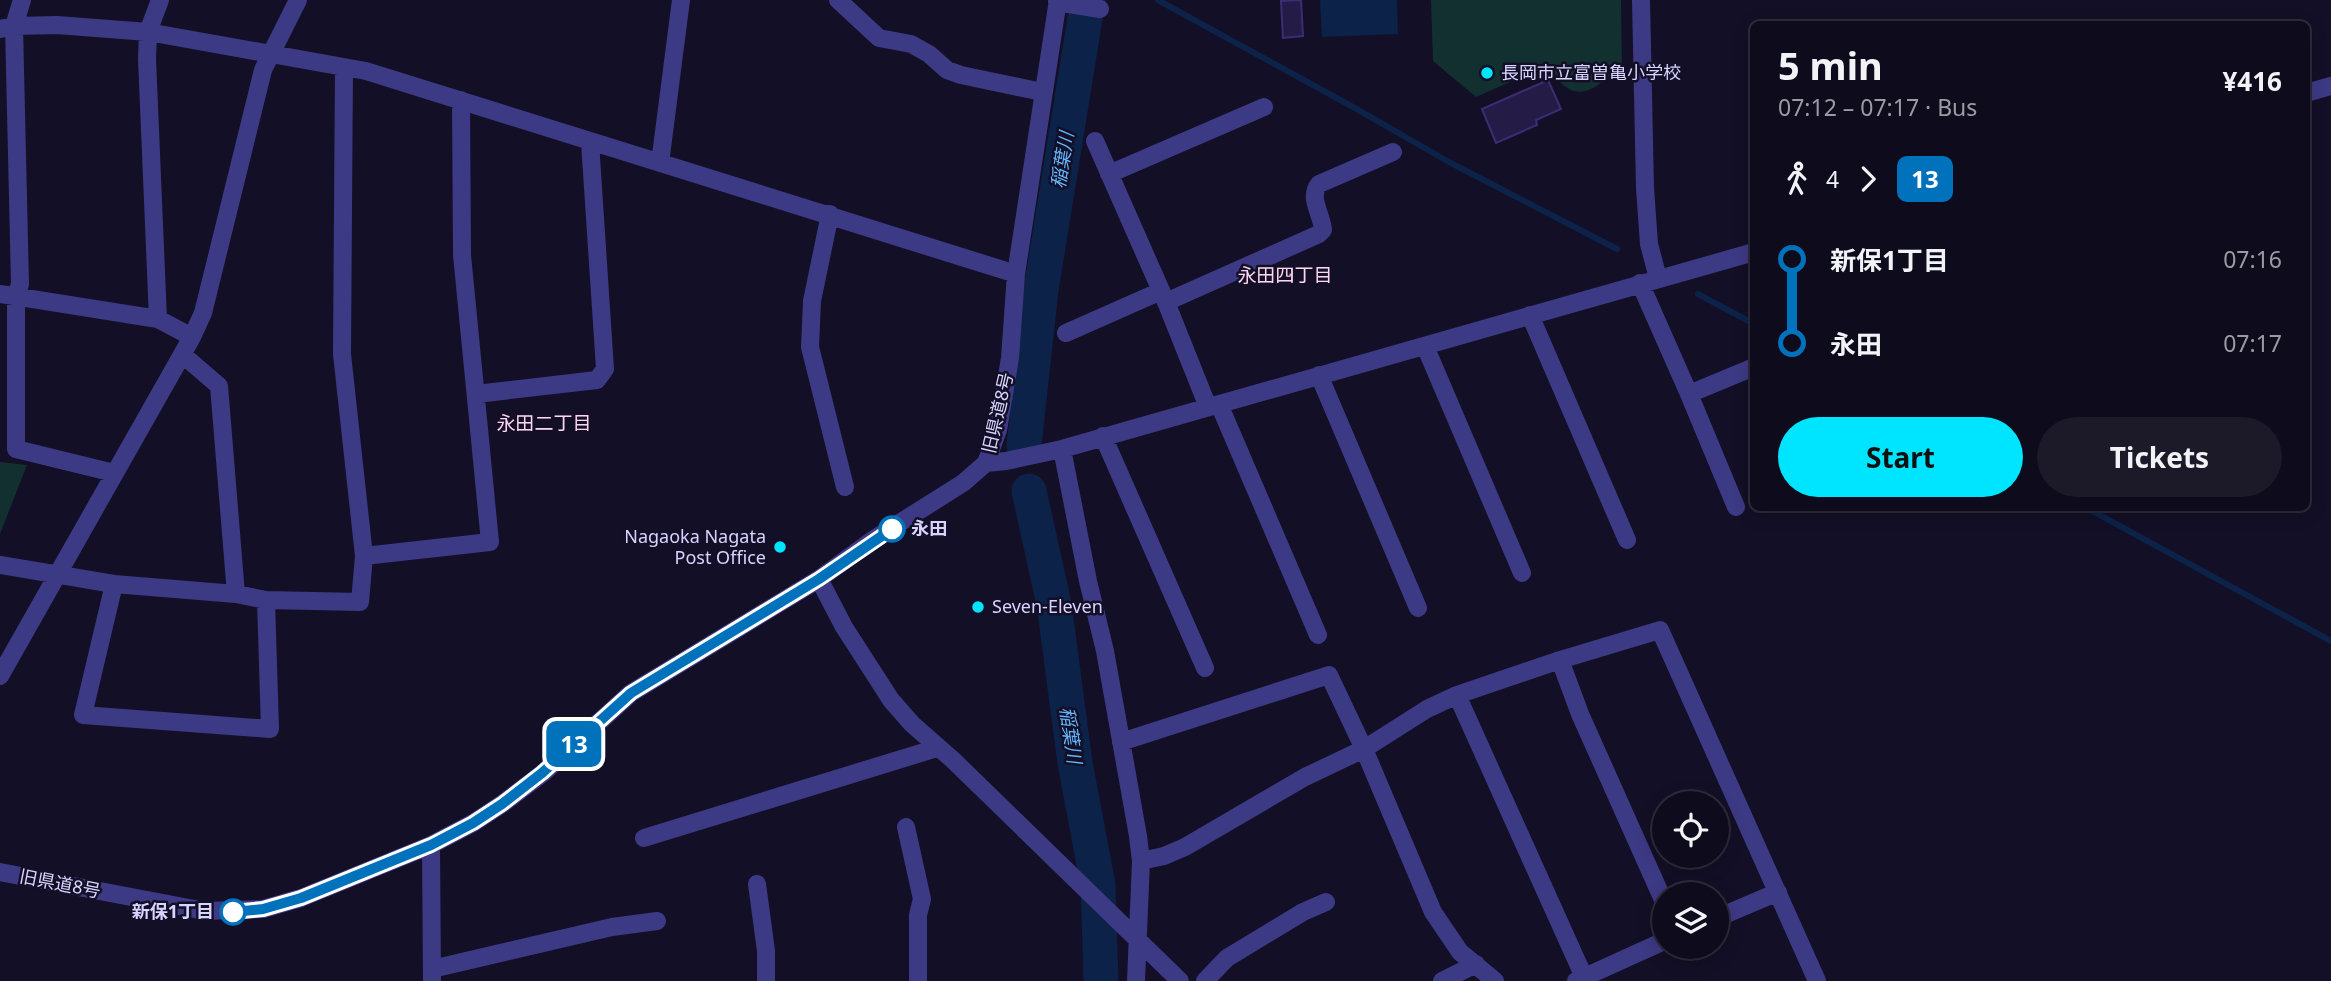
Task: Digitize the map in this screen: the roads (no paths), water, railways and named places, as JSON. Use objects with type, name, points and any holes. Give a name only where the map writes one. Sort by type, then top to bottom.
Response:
[{"type":"street","points":[[8,295],[20,284],[7,27],[22,0]]},
{"type":"street","points":[[158,319],[148,32],[160,0]]},
{"type":"street","points":[[0,676],[192,337],[202,313],[263,70],[298,0]]},
{"type":"street","points":[[660,163],[681,0]]},
{"type":"street","points":[[838,0],[879,38],[911,44],[929,54],[947,70],[1042,92]]},
{"type":"street","points":[[1641,0],[1645,188],[1649,244],[1658,278]]},
{"type":"street","points":[[1060,2],[1100,9]]},
{"type":"street","name":"旧県道8号","points":[[0,872],[205,911],[263,909],[301,898],[431,845],[502,804],[542,773],[631,693],[819,579],[874,539],[963,483],[986,463],[998,430],[1010,358],[1016,274],[1042,92],[1060,2]]},
{"type":"street","points":[[7,27],[100,27],[148,32],[366,71],[1016,274]]},
{"type":"street","points":[[0,565],[114,583],[236,594],[266,600],[360,602],[364,556],[342,354],[344,67]]},
{"type":"street","points":[[2310,92],[2331,86]]},
{"type":"street","points":[[364,556],[490,542],[463,255],[461,100]]},
{"type":"street","points":[[1110,174],[1264,107]]},
{"type":"street","points":[[1095,141],[1163,297],[1318,635]]},
{"type":"street","points":[[477,394],[597,380],[605,369],[590,142]]},
{"type":"street","points":[[1066,332],[1163,297],[1319,233],[1323,230],[1323,225],[1315,190],[1319,184],[1393,152]]},
{"type":"street","points":[[830,214],[812,301],[810,347],[845,487]]},
{"type":"street","points":[[986,463],[1062,449],[1750,253]]},
{"type":"street","points":[[1640,284],[1736,508]]},
{"type":"street","points":[[8,295],[158,319],[192,337]]},
{"type":"street","points":[[8,295],[16,449],[114,473]]},
{"type":"street","points":[[1530,315],[1627,540]]},
{"type":"street","points":[[1425,346],[1522,573]]},
{"type":"street","points":[[183,355],[219,386],[236,594]]},
{"type":"street","points":[[1689,394],[1750,369]]},
{"type":"street","points":[[1319,375],[1418,608]]},
{"type":"street","points":[[1103,436],[1205,668]]},
{"type":"street","points":[[1062,449],[1105,651],[1141,862],[1136,981]]},
{"type":"street","points":[[819,579],[877,681],[898,708],[1180,981]]},
{"type":"street","points":[[114,583],[83,715],[270,729],[266,600]]},
{"type":"street","points":[[1141,862],[1185,847],[1305,777],[1364,749],[1427,709],[1457,695],[1660,629],[1816,981]]},
{"type":"street","points":[[1560,660],[1580,714],[1655,882]]},
{"type":"street","points":[[1121,742],[1329,675],[1364,749],[1433,912],[1460,952],[1495,981]]},
{"type":"street","points":[[1457,695],[1580,979],[1652,946]]},
{"type":"street","points":[[644,838],[937,748]]},
{"type":"street","points":[[906,827],[922,899],[918,915],[918,981]]},
{"type":"street","points":[[431,845],[432,975],[612,927],[657,921]]},
{"type":"street","points":[[757,884],[766,950],[766,981]]},
{"type":"street","points":[[1729,913],[1778,892]]},
{"type":"street","points":[[1205,981],[1227,958],[1303,912],[1326,902]]},
{"type":"street","points":[[1442,981],[1476,964]]},
{"type":"water","points":[[1320,0],[1397,0],[1398,34],[1322,37]]},
{"type":"waterway","name":"稲葉川","points":[[1024,446],[1041,290],[1088,0]]},
{"type":"waterway","points":[[1158,0],[1449,162],[1617,249]]},
{"type":"waterway","points":[[1698,294],[1750,322]]},
{"type":"waterway","name":"稲葉川","points":[[1029,491],[1054,604],[1075,763],[1098,885],[1101,981]]},
{"type":"waterway","points":[[2093,511],[2331,641]]},
{"type":"place","name":"長岡市立富曽亀小学校","points":[[1487,73]]},
{"type":"place","name":"永田","points":[[892,529]]},
{"type":"place","name":"Nagaoka Nagata Post Office","points":[[780,547]]},
{"type":"place","name":"Seven-Eleven","points":[[978,607]]},
{"type":"place","name":"新保1丁目","points":[[233,912]]},
{"type":"district","name":"永田四丁目","points":[[1285,275]]},
{"type":"district","name":"永田二丁目","points":[[544,423]]}]
